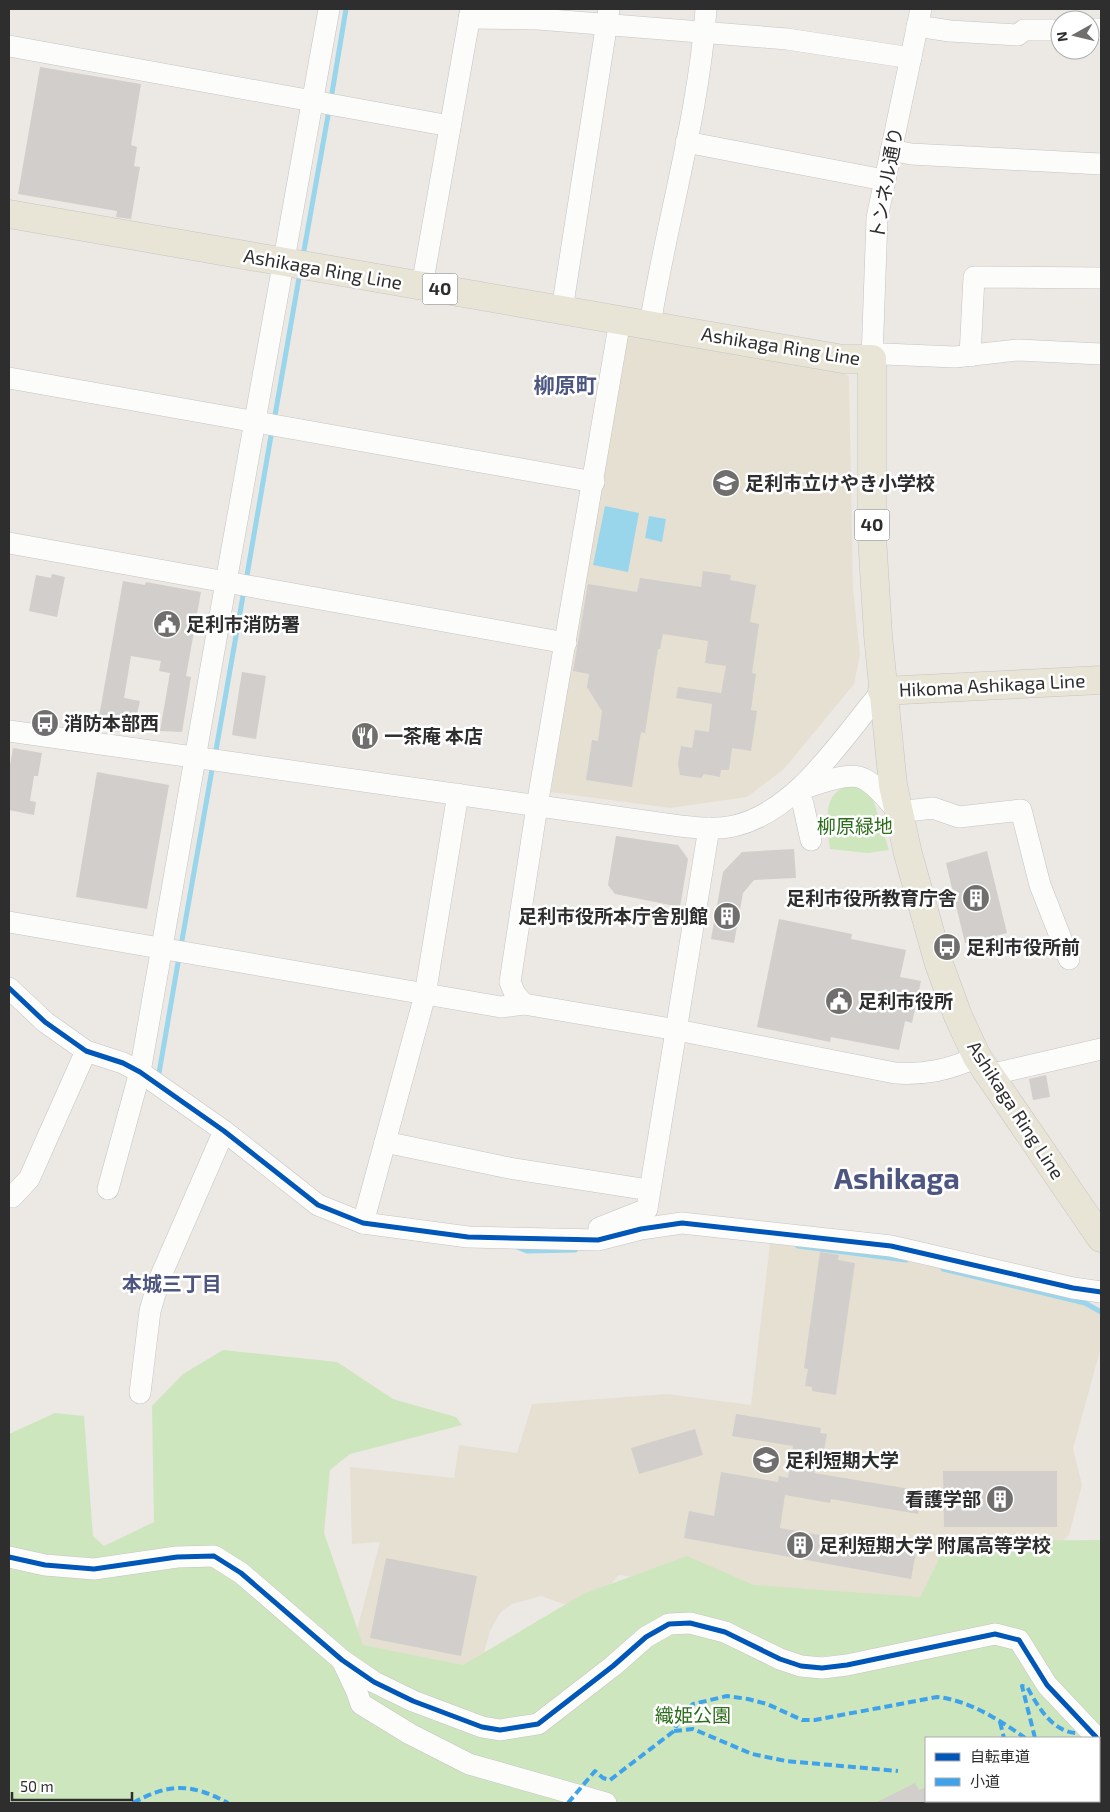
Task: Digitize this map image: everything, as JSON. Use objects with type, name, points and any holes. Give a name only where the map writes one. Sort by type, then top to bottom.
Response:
[{"type":"main road","name":"Ashikaga Ring Line","points":[[9,214],[843,359],[872,359],[873,566],[882,691],[898,812],[939,964],[958,1016],[983,1066],[1101,1238]]},
{"type":"main road","name":"Hikoma Ashikaga Line","points":[[882,691],[1101,680]]},
{"type":"street","points":[[108,1189],[140,1072],[329,9]]},
{"type":"street","points":[[650,325],[686,142],[704,33],[706,9]]},
{"type":"street","points":[[422,286],[470,13],[608,17],[704,33],[787,39],[911,58]]},
{"type":"street","points":[[562,310],[608,17]]},
{"type":"street","points":[[919,17],[950,31],[1018,34],[1024,30],[1050,30]]},
{"type":"street","name":"トンネル通り","points":[[872,359],[875,241],[884,180],[919,17]]},
{"type":"street","points":[[9,46],[450,126]]},
{"type":"street","points":[[686,142],[884,180]]},
{"type":"street","points":[[891,150],[910,154],[1101,164]]},
{"type":"street","points":[[970,356],[974,277],[1101,278]]},
{"type":"street","points":[[524,1004],[515,994],[510,982],[537,806],[594,482],[620,320]]},
{"type":"street","points":[[872,359],[884,354],[970,356],[1018,350],[1101,354]]},
{"type":"street","points":[[9,378],[594,482]]},
{"type":"street","points":[[9,543],[566,642]]},
{"type":"street","points":[[9,731],[537,806],[709,828],[734,826],[758,818],[787,800],[797,791],[882,691]]},
{"type":"street","points":[[797,791],[833,779],[858,776],[871,783],[898,812],[932,808],[959,817],[1021,810],[1040,885],[1069,959]]},
{"type":"street","points":[[797,791],[803,804],[811,840]]},
{"type":"street","points":[[363,1223],[425,995],[458,794]]},
{"type":"street","points":[[567,1239],[646,1210],[709,828]]},
{"type":"street","points":[[9,922],[425,995],[501,1007],[524,1004],[677,1030],[895,1073],[918,1075],[1101,1049]]},
{"type":"street","points":[[9,988],[45,1022],[86,1051],[123,1063],[140,1072],[224,1131],[318,1205],[363,1223],[468,1237],[598,1240],[641,1229],[682,1223],[891,1246],[1073,1288],[1101,1292]]},
{"type":"street","points":[[9,1196],[12,1197],[29,1179],[86,1051]]},
{"type":"street","points":[[140,1393],[150,1312],[159,1280],[224,1131]]},
{"type":"street","points":[[385,1142],[509,1168],[649,1190]]},
{"type":"street","points":[[9,1556],[45,1565],[94,1569],[177,1557],[214,1556],[241,1573],[342,1660],[374,1682],[414,1701],[482,1726],[500,1730],[538,1724],[613,1666],[646,1637],[669,1624],[690,1623],[725,1632],[780,1659],[801,1666],[822,1668],[847,1665],[995,1634],[1019,1640],[1048,1685],[1096,1737]]},
{"type":"street","points":[[342,1660],[357,1692],[360,1704],[410,1734],[469,1764],[606,1803]]},
{"type":"shaded area","name":"足利市立けやき小学校","points":[[635,333],[839,367],[849,377],[853,589],[860,655],[854,684],[784,769],[747,797],[670,808],[551,792],[623,338]]},
{"type":"shaded area","name":"足利短期大学","points":[[770,1244],[844,1248],[1084,1299],[1101,1314],[1101,1347],[1073,1449],[1082,1485],[1069,1535],[1046,1556],[886,1615],[619,1575],[600,1596],[569,1606],[541,1596],[512,1604],[500,1613],[490,1631],[477,1677],[353,1645],[380,1542],[352,1544],[350,1467],[454,1478],[459,1445],[517,1453],[532,1404],[667,1394],[751,1405]]},
{"type":"green space","name":"柳原緑地","points":[[854,785],[872,796],[889,850],[868,853],[830,849],[827,819],[830,801],[843,788]]},
{"type":"green space","name":"織姫公園","points":[[223,1350],[337,1362],[393,1399],[456,1417],[462,1425],[350,1454],[330,1470],[324,1533],[363,1645],[463,1665],[583,1594],[687,1556],[754,1585],[920,1597],[948,1541],[1101,1540],[1101,1803],[9,1803],[9,1434],[55,1413],[84,1416],[93,1536],[104,1546],[154,1522],[152,1406],[183,1374]],"holes":[[[908,1651],[882,1657],[793,1658]]]},
{"type":"water","points":[[605,506],[639,513],[628,572],[593,565]]},
{"type":"water","points":[[649,516],[666,519],[662,542],[645,538]]},
{"type":"building","points":[[40,67],[141,84],[131,145],[137,147],[134,166],[140,167],[131,219],[116,217],[117,211],[18,194]]},
{"type":"building","points":[[703,571],[731,575],[730,580],[756,585],[750,622],[759,624],[752,673],[756,674],[751,710],[757,711],[751,751],[732,748],[729,770],[721,770],[720,777],[704,774],[701,778],[680,775],[678,764],[681,746],[692,748],[695,730],[709,732],[712,704],[676,698],[678,687],[721,693],[726,666],[705,663],[708,641],[663,634],[660,649],[658,649],[645,733],[641,732],[632,787],[586,780],[592,740],[598,741],[602,711],[587,687],[589,674],[573,671],[588,584],[637,592],[640,578],[701,587]]},
{"type":"building","points":[[52,574],[65,577],[57,617],[29,611],[36,575],[51,578]]},
{"type":"building","points":[[123,581],[145,585],[146,582],[201,592],[186,676],[191,677],[182,732],[160,731],[170,673],[159,671],[161,661],[131,656],[124,698],[140,701],[137,714],[130,713],[127,733],[97,728]]},
{"type":"building","points":[[242,672],[266,676],[256,739],[232,735]]},
{"type":"building","points":[[13,748],[42,753],[38,776],[34,776],[30,801],[36,802],[34,815],[9,810],[9,771]]},
{"type":"building","points":[[97,772],[169,785],[147,909],[76,897]]},
{"type":"building","points":[[616,836],[678,845],[688,859],[680,907],[615,894],[608,885]]},
{"type":"building","name":"足利市役所本庁舎別館","points":[[794,849],[796,878],[754,880],[743,893],[734,943],[711,939],[723,872],[742,852]]},
{"type":"building","name":"足利市役所教育庁舎","points":[[987,851],[1007,933],[965,943],[946,863]]},
{"type":"building","name":"足利市役所","points":[[779,919],[852,934],[851,939],[906,950],[900,977],[921,981],[912,1023],[905,1021],[899,1050],[831,1037],[830,1042],[757,1027]]},
{"type":"building","points":[[1046,1075],[1050,1097],[1033,1100],[1029,1079]]},
{"type":"building","points":[[820,1252],[839,1255],[838,1260],[855,1263],[836,1395],[812,1391],[812,1387],[805,1386],[808,1369],[804,1368]]},
{"type":"building","points":[[736,1414],[821,1428],[820,1433],[827,1434],[824,1450],[818,1450],[814,1473],[922,1491],[918,1514],[831,1499],[830,1503],[785,1495],[780,1528],[916,1552],[911,1579],[684,1538],[689,1511],[714,1516],[721,1472],[778,1482],[779,1476],[788,1478],[793,1446],[732,1436]]},
{"type":"building","points":[[695,1429],[703,1455],[639,1474],[631,1448]]},
{"type":"building","name":"看護学部","points":[[943,1471],[1057,1471],[1057,1527],[944,1527]]},
{"type":"building","points":[[386,1558],[477,1576],[461,1656],[370,1638]]},
{"type":"building","points":[[915,1783],[919,1790],[925,1787],[926,1803],[875,1803]]},
{"type":"waterway","points":[[331,99],[346,9]]},
{"type":"waterway","points":[[303,256],[329,110]]},
{"type":"waterway","points":[[274,421],[300,272]]},
{"type":"waterway","points":[[246,581],[272,430]]},
{"type":"waterway","points":[[215,756],[244,590]]},
{"type":"waterway","points":[[181,946],[213,764]]},
{"type":"waterway","points":[[158,1079],[179,957]]},
{"type":"waterway","points":[[798,1246],[906,1260]]},
{"type":"waterway","points":[[517,1247],[527,1251],[575,1250]]},
{"type":"waterway","points":[[943,1269],[1085,1303],[1101,1312]]},
{"type":"marked path","points":[[1035,1737],[1022,1686],[1027,1687],[1052,1723],[1059,1728],[1076,1733]]},
{"type":"marked path","points":[[568,1803],[595,1771],[603,1778],[610,1780],[674,1731],[681,1715],[693,1704],[727,1696],[767,1704],[802,1720],[815,1720],[937,1697],[960,1702],[983,1712],[1024,1737]]},
{"type":"marked path","points":[[1000,1722],[1004,1737]]},
{"type":"marked path","points":[[674,1731],[693,1729],[752,1754],[786,1761],[898,1771]]},
{"type":"marked path","points":[[133,1803],[158,1792],[180,1788],[203,1792],[228,1803]]},
{"type":"cycle path","points":[[9,988],[45,1022],[86,1051],[123,1063],[140,1072],[224,1131],[318,1205],[363,1223],[468,1237],[598,1240],[641,1229],[682,1223],[891,1246],[1073,1288],[1101,1292]]},
{"type":"cycle path","points":[[9,1557],[45,1565],[94,1569],[177,1557],[214,1556],[241,1573],[342,1660],[374,1682],[413,1701],[482,1727],[500,1730],[538,1724],[613,1666],[646,1637],[669,1624],[690,1623],[725,1632],[780,1659],[801,1666],[822,1668],[847,1665],[995,1634],[1019,1640],[1047,1685],[1096,1737]]},
{"type":"place","name":"足利市立けやき小学校","points":[[726,483]]},
{"type":"place","name":"足利市消防署","points":[[167,624]]},
{"type":"place","name":"消防本部西","points":[[45,723]]},
{"type":"place","name":"一茶庵 本店","points":[[365,736]]},
{"type":"place","name":"足利市役所教育庁舎","points":[[976,898]]},
{"type":"place","name":"足利市役所本庁舎別館","points":[[727,916]]},
{"type":"place","name":"足利市役所前","points":[[947,947]]},
{"type":"place","name":"足利市役所","points":[[839,1001]]},
{"type":"place","name":"足利短期大学","points":[[766,1460]]},
{"type":"place","name":"看護学部","points":[[1000,1499]]},
{"type":"place","name":"足利短期大学 附属高等学校","points":[[800,1545]]},
{"type":"district","name":"柳原町","points":[[565,386]]},
{"type":"district","name":"Ashikaga","points":[[897,1179]]},
{"type":"district","name":"本城三丁目","points":[[172,1284]]}]
